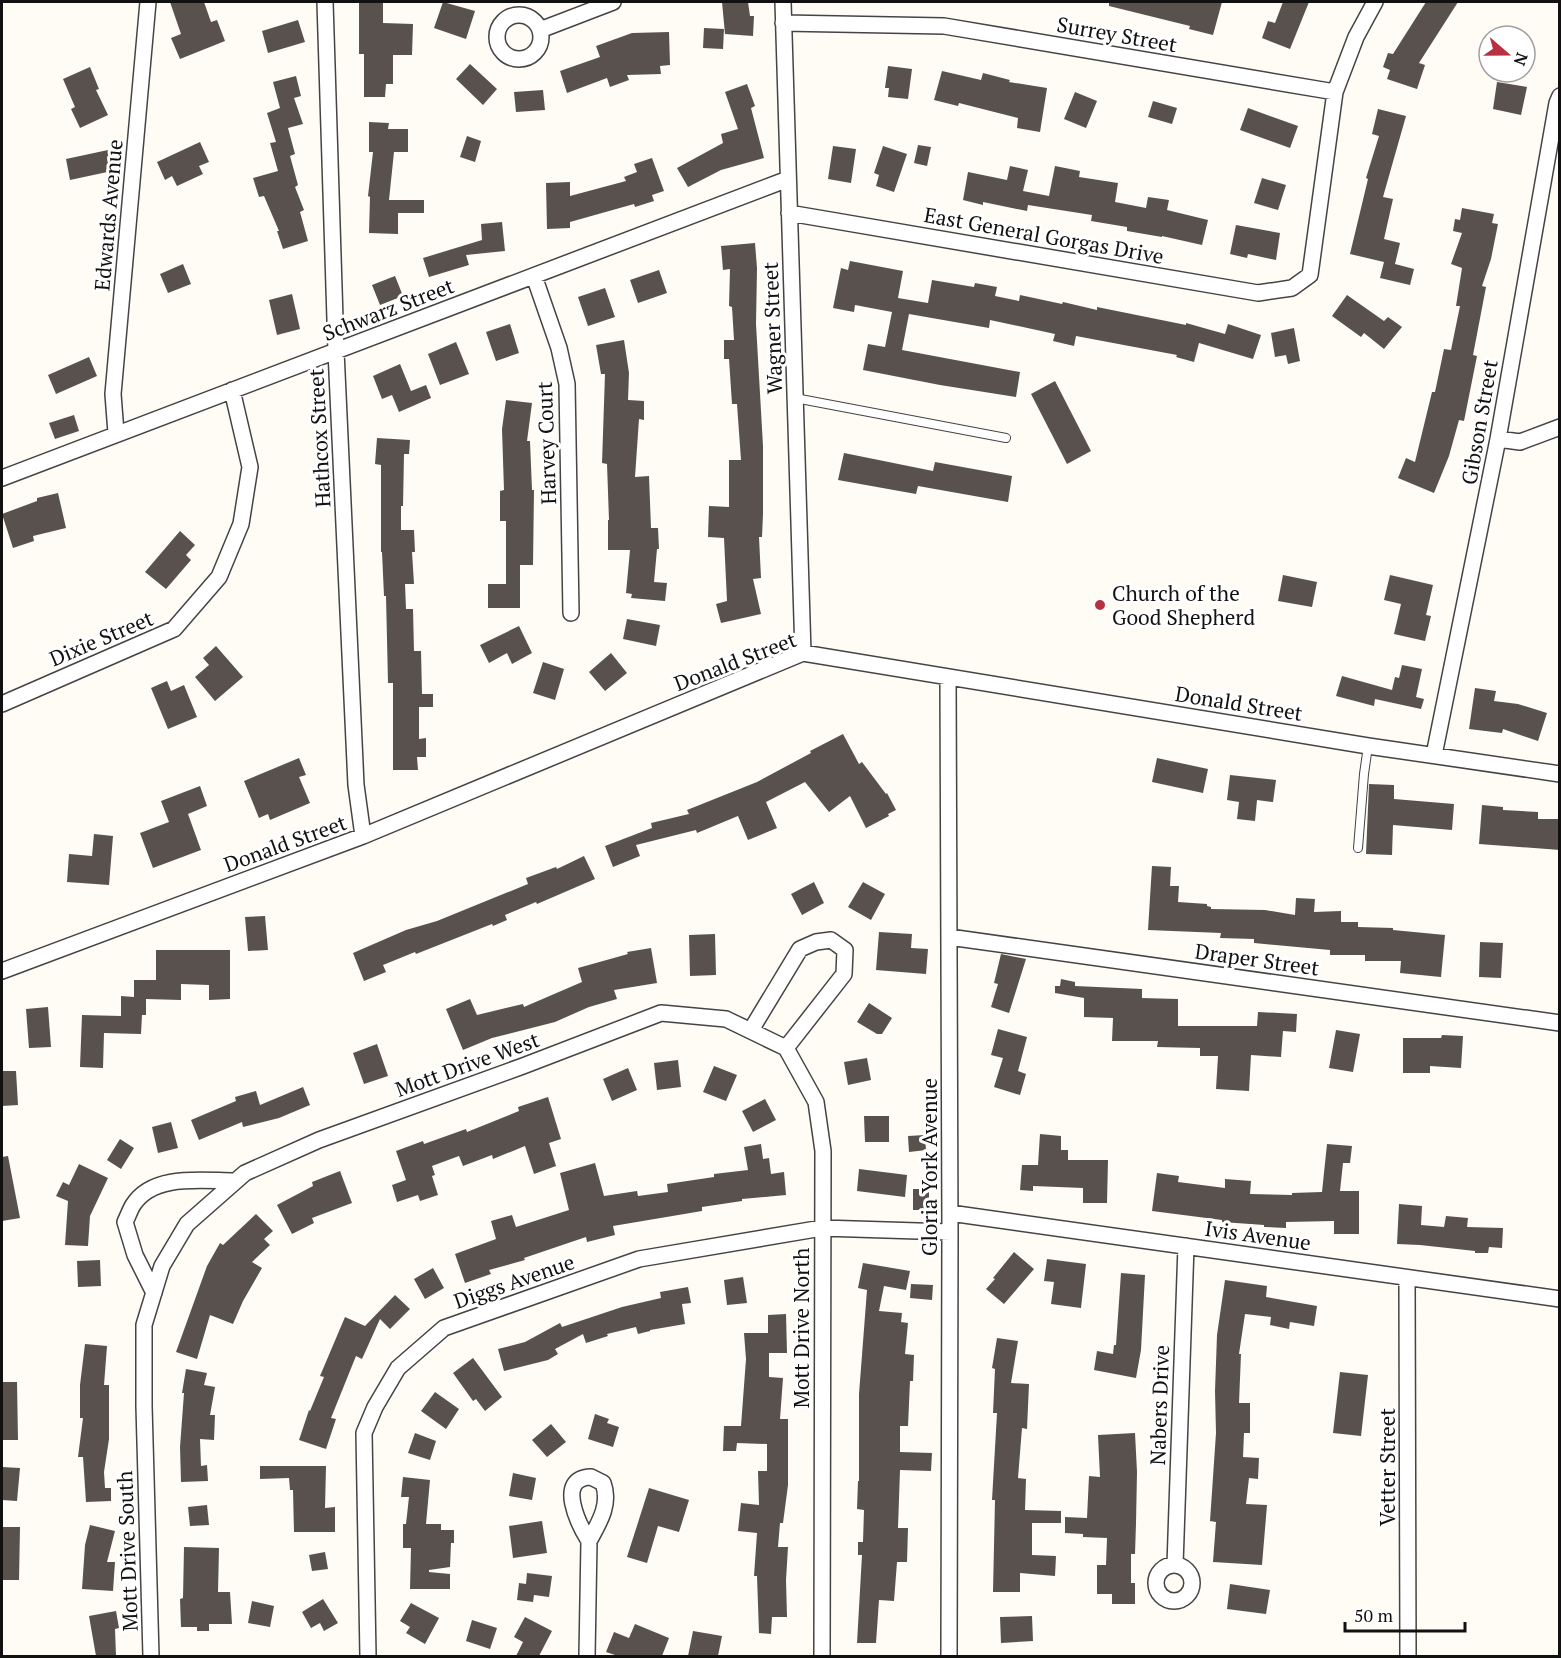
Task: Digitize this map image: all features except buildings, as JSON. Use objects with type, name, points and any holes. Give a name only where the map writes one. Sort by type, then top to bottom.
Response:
[{"type":"street","name":"Edwards Avenue","points":[[116,433],[113,394],[148,2]]},
{"type":"street","name":"Hathcox Street","points":[[325,2],[336,351],[356,785],[363,836]]},
{"type":"street","points":[[540,30],[613,2]]},
{"type":"street","name":"Wagner Street","points":[[783,2],[804,653]]},
{"type":"street","points":[[1335,92],[1356,38],[1375,2]]},
{"type":"street","name":"Surrey Street","points":[[783,23],[944,26],[1335,92]]},
{"type":"street","name":"East General Gorgas Drive","points":[[789,213],[1258,292],[1292,288],[1310,275],[1335,92]]},
{"type":"street","name":"Gibson Street","points":[[1434,755],[1498,440],[1560,96]]},
{"type":"street","name":"Schwarz Street","points":[[2,478],[788,179]]},
{"type":"street","name":"Harvey Court","points":[[534,276],[559,348],[567,384],[572,613]]},
{"type":"street","name":"Dixie Street","points":[[2,704],[174,629],[219,577],[242,524],[250,467],[232,390]]},
{"type":"street","points":[[1498,440],[1520,441],[1560,427]]},
{"type":"street","name":"Donald Street","points":[[2,971],[363,836],[804,653],[1368,746],[1560,774]]},
{"type":"street","name":"Gloria York Avenue","points":[[948,677],[949,1656]]},
{"type":"street","name":"Draper Street","points":[[949,937],[1560,1023]]},
{"type":"street","points":[[831,940],[845,950],[844,974],[786,1048],[751,1030],[800,949],[816,942],[831,940]]},
{"type":"street","name":"Mott Drive West","points":[[145,1445],[144,1325],[162,1266],[187,1224],[245,1173],[319,1140],[661,1013],[726,1019],[751,1030]]},
{"type":"street","name":"Mott Drive North","points":[[786,1048],[816,1102],[823,1151],[822,1656]]},
{"type":"street","points":[[154,1293],[135,1255],[125,1222],[134,1203],[146,1191],[163,1184],[182,1181],[235,1181]]},
{"type":"street","name":"Ivis Avenue","points":[[950,1213],[1560,1299]]},
{"type":"street","name":"Diggs Avenue","points":[[368,1656],[364,1433],[375,1407],[398,1368],[444,1328],[639,1259],[822,1228],[950,1232]]},
{"type":"street","name":"Nabers Drive","points":[[1175,1565],[1186,1246]]},
{"type":"street","name":"Vetter Street","points":[[1407,1278],[1408,1656]]},
{"type":"street","name":"Mott Drive South","points":[[145,1445],[151,1656]]},
{"type":"street","points":[[588,1656],[589,1541]]},
{"type":"lane","points":[[795,398],[1006,438]]},
{"type":"lane","points":[[1358,848],[1368,746]]},
{"type":"place","name":"Church of the Good Shepherd","points":[[1100,605]]}]
